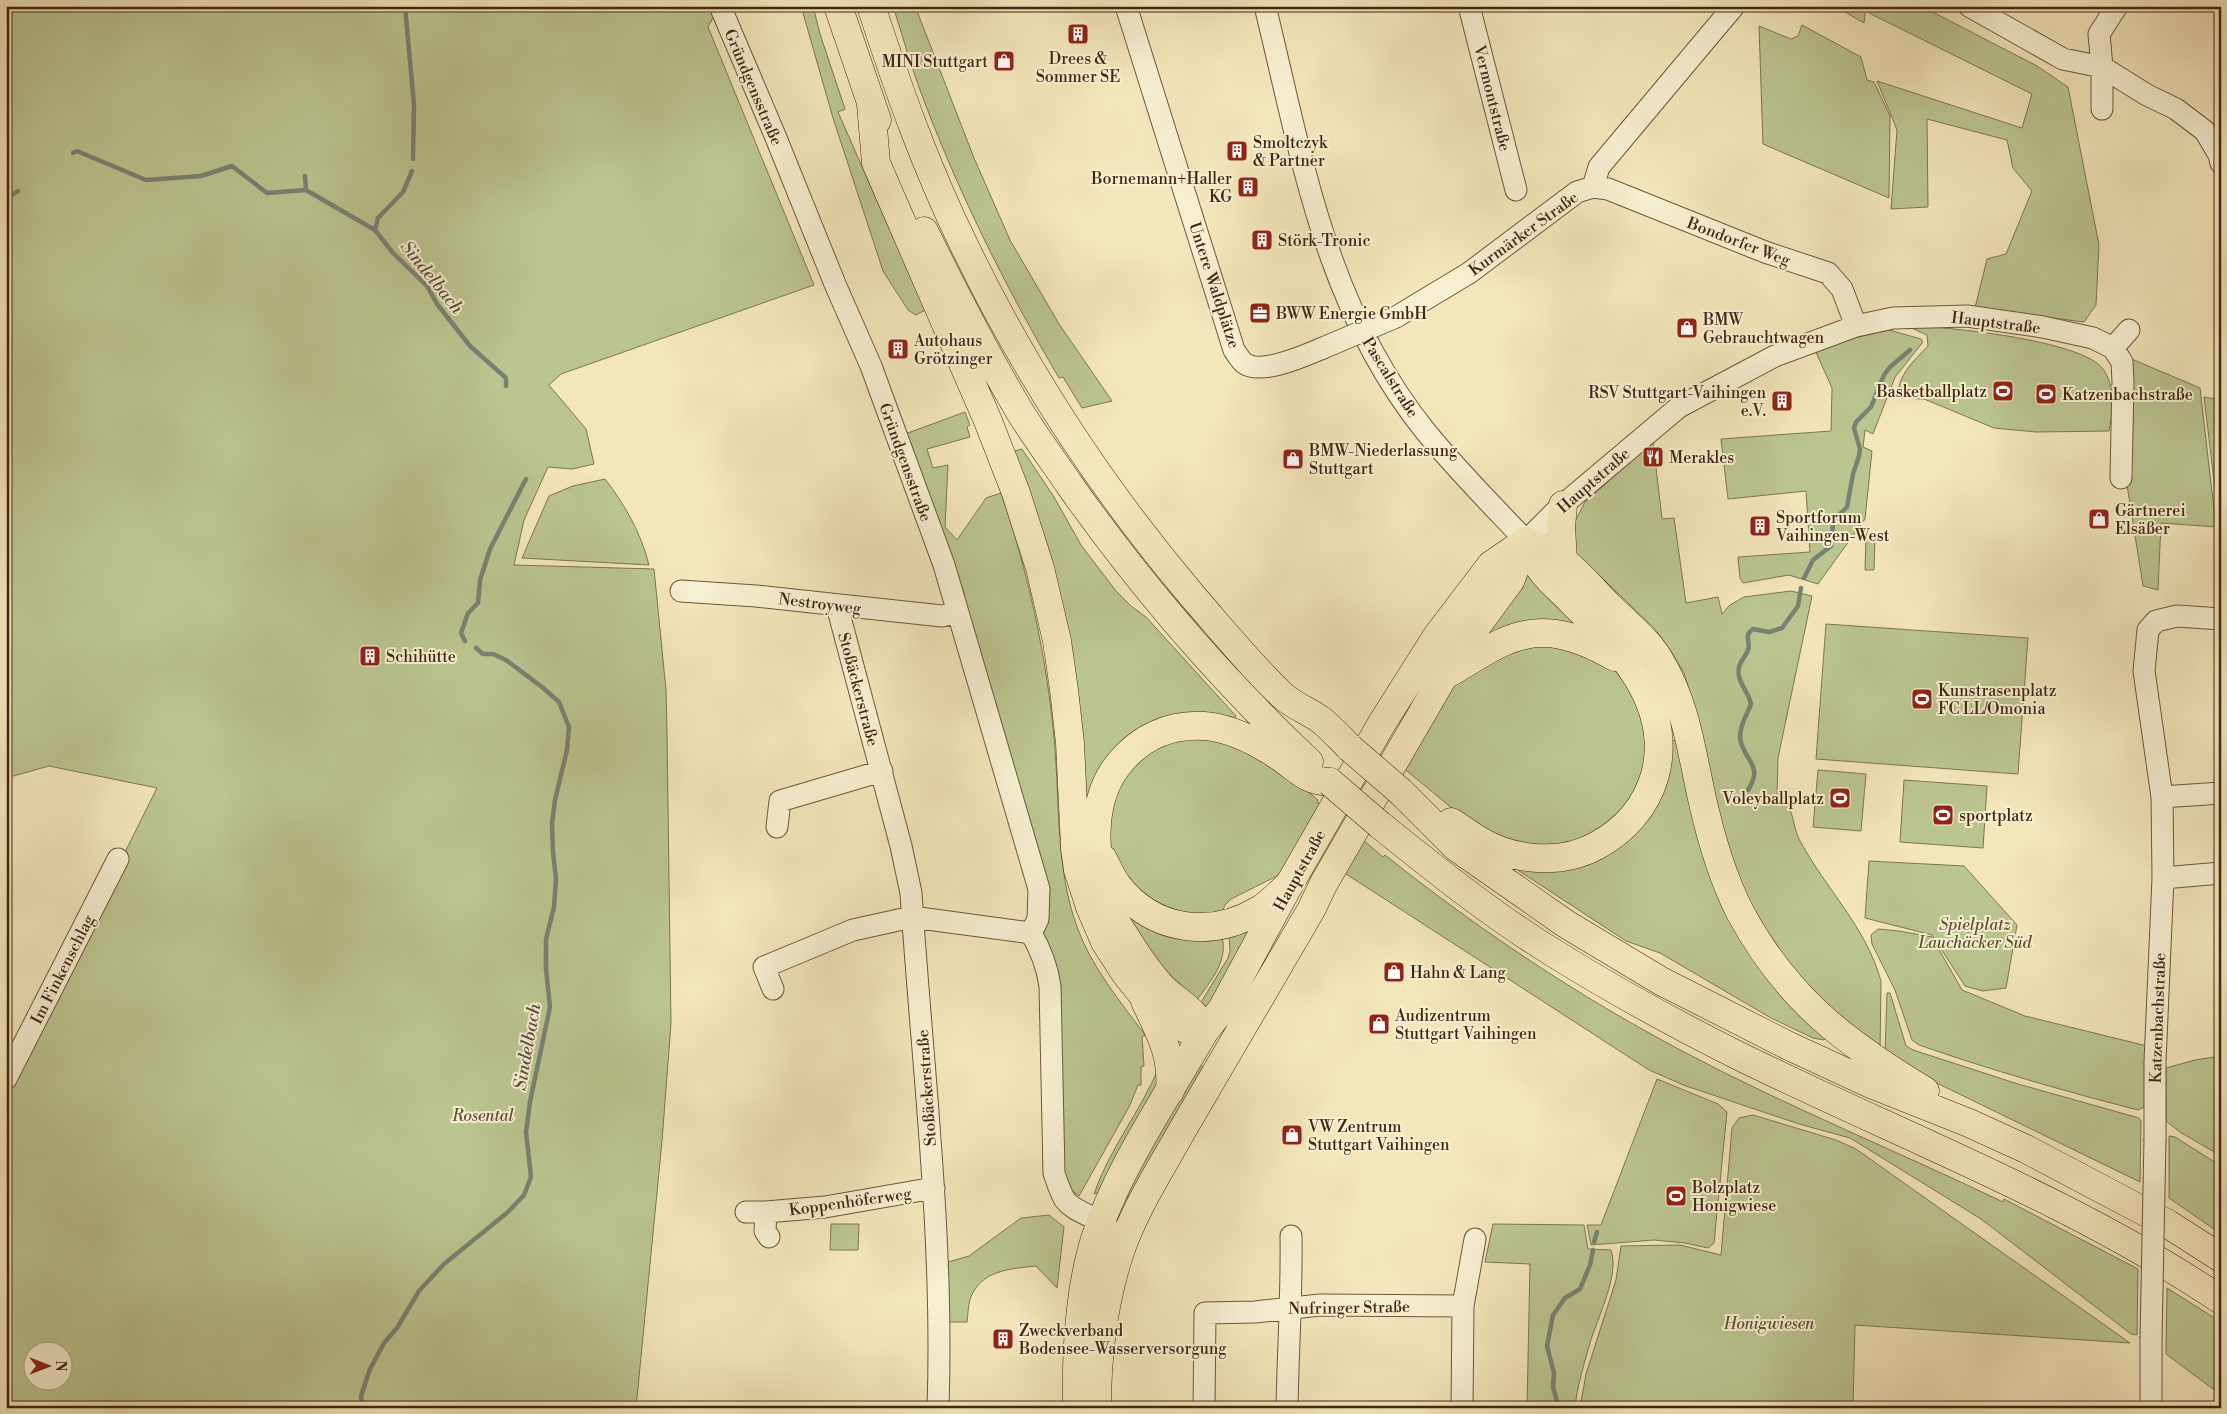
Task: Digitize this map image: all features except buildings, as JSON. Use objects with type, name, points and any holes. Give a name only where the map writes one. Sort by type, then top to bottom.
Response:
[{"type":"main road","points":[[838,6],[871,104],[918,218],[969,322],[1021,413],[1109,541],[1215,668],[1268,723],[1330,782],[1442,875],[1499,916],[1551,952],[1649,1009],[1747,1060],[2054,1203],[2130,1244],[2221,1300]]},
{"type":"main road","points":[[871,6],[902,100],[963,245],[998,311],[1052,404],[1153,549],[1227,635],[1284,697],[1322,720],[1456,847],[1518,892],[1621,958],[1678,991],[1789,1046],[1871,1084],[1969,1123],[2077,1175],[2168,1224],[2221,1258]]},
{"type":"main road","points":[[871,104],[876,163],[1002,454],[1040,568],[1056,641],[1070,743],[1074,838],[1078,870],[1090,907],[1105,942],[1125,973],[1141,993],[1165,1041],[1171,1072],[1170,1091]]},
{"type":"main road","points":[[1563,505],[1561,527],[1563,561]]},
{"type":"main road","points":[[1400,792],[1480,841],[1514,854],[1539,858],[1554,858],[1587,851],[1618,833],[1642,805],[1652,784],[1658,764],[1658,724],[1652,704],[1642,684],[1629,665],[1604,634],[1540,570],[1526,541]]},
{"type":"main road","points":[[1526,541],[1563,561],[1640,636],[1659,659],[1672,682],[1681,705],[1706,818],[1721,871],[1759,946],[1788,984],[1835,1030],[1868,1056],[1939,1100],[1969,1123]]},
{"type":"main road","name":"Hauptstraße","points":[[1077,1408],[1076,1378],[1096,1289],[1119,1255],[1138,1212],[1231,1045],[1311,910],[1406,740],[1457,653],[1510,580],[1526,541]]},
{"type":"main road","name":"Hauptstraße","points":[[1097,1408],[1096,1289],[1090,1256],[1102,1221],[1119,1182],[1204,1032],[1222,1009],[1286,889],[1382,724],[1437,636],[1491,565],[1526,541]]},
{"type":"main road","points":[[1446,674],[1503,642],[1526,634],[1537,633],[1560,634],[1582,639],[1629,665]]},
{"type":"main road","points":[[1382,724],[1388,720],[1394,720],[1400,724],[1404,730],[1406,740]]},
{"type":"main road","points":[[1204,1032],[1201,1021],[1160,985],[1148,970],[1105,904],[1098,868],[1097,825],[1100,802],[1112,774],[1132,749],[1147,738],[1169,728],[1188,726],[1220,728],[1250,739],[1316,781],[1330,782]]},
{"type":"main road","points":[[1097,846],[1117,885],[1138,908],[1168,923],[1191,928],[1224,926],[1261,909],[1286,889]]},
{"type":"main road","points":[[1286,889],[1287,900],[1295,908],[1311,910]]},
{"type":"main road","points":[[1141,993],[1184,1028],[1194,1033],[1204,1032],[1231,1045]]},
{"type":"street","name":"Gründgensstraße","points":[[720,6],[774,133],[834,284],[871,366],[944,565],[1039,889],[1038,919],[1031,933]]},
{"type":"street","name":"Untere Waldplätze","points":[[1126,6],[1234,350],[1243,363]]},
{"type":"street","name":"Pascalstraße","points":[[1266,6],[1304,171],[1325,244],[1363,334],[1425,431],[1526,541]]},
{"type":"street","name":"Vermontstraße","points":[[1469,6],[1516,190]]},
{"type":"street","name":"Kurmärker Straße","points":[[1243,363],[1250,366],[1272,366],[1323,348],[1396,317],[1469,273],[1578,192],[1593,187],[1599,167],[1734,6]]},
{"type":"street","points":[[1969,6],[2063,59],[2102,67],[2147,95],[2176,109],[2204,131],[2219,155],[2221,162]]},
{"type":"street","points":[[2102,109],[2102,67],[2099,34],[2117,6]]},
{"type":"street","name":"Bondorfer Weg","points":[[1593,187],[1608,189],[1765,252],[1828,273],[1842,290],[1856,326]]},
{"type":"street","name":"Hauptstraße","points":[[1526,541],[1563,505],[1679,407],[1775,356],[1856,326],[1893,318],[1967,316],[2043,327],[2093,338],[2114,348]]},
{"type":"street","points":[[2121,478],[2122,362],[2114,348],[2129,330]]},
{"type":"street","name":"Nestroyweg","points":[[681,591],[756,596],[942,616],[958,613]]},
{"type":"street","name":"Stoßäckerstraße","points":[[837,606],[850,660],[882,771],[911,892],[939,1264],[940,1356],[938,1408]]},
{"type":"street","name":"Katzenbachstraße","points":[[2151,1408],[2155,1062],[2163,878],[2162,798],[2144,671],[2148,630],[2156,621],[2177,616],[2221,619]]},
{"type":"street","points":[[778,827],[780,801],[882,771]]},
{"type":"street","points":[[2162,798],[2221,793]]},
{"type":"street","name":"Im Finkenschlag","points":[[6,1079],[118,860]]},
{"type":"street","points":[[2163,878],[2221,873]]},
{"type":"street","points":[[773,990],[764,967],[853,930],[912,917],[1031,933],[1040,948],[1047,967],[1050,986],[1054,1173],[1065,1199],[1073,1207],[1102,1221],[1111,1231],[1119,1255]]},
{"type":"street","name":"Koppenhöferweg","points":[[769,1237],[756,1212],[825,1207],[934,1188]]},
{"type":"street","points":[[1102,1221],[1116,1220],[1138,1212]]},
{"type":"street","points":[[1287,1408],[1291,1236]]},
{"type":"street","points":[[1462,1408],[1463,1306],[1475,1239]]},
{"type":"street","name":"Nufringer Straße","points":[[1204,1408],[1205,1313],[1255,1312],[1320,1305],[1463,1306]]},
{"type":"green space","name":"Rosental","points":[[6,6],[719,6],[708,27],[814,285],[561,374],[549,385],[586,429],[594,464],[572,469],[548,467],[524,520],[514,565],[654,569],[666,690],[671,1023],[662,1141],[636,1408],[6,1408],[6,1091],[157,788],[49,766],[6,778]]},
{"type":"green space","points":[[801,6],[813,6],[820,34],[845,109],[838,112],[925,310],[916,315],[908,310],[883,271],[833,118]]},
{"type":"green space","points":[[893,6],[915,6],[974,158],[1010,240],[1059,324],[1112,401],[1082,408],[1063,377],[1059,378],[1039,343],[1001,273],[966,201],[916,80]]},
{"type":"green space","points":[[1835,6],[1866,6],[1864,23]]},
{"type":"green space","points":[[1867,6],[1921,6],[2037,66],[2068,87],[2099,245],[2096,305],[2084,322],[1975,308],[1987,259],[2006,254],[2032,191],[2013,168],[2007,140],[1927,119],[1928,207],[1891,209],[1897,130],[1877,81],[2022,128],[2032,94],[1867,12]]},
{"type":"green space","points":[[1802,25],[1861,57],[1867,80],[1874,82],[1890,116],[1889,198],[1763,144],[1759,26],[1791,39],[1798,36]]},
{"type":"green space","points":[[1907,326],[1980,332],[2011,337],[2069,350],[2090,359],[2103,369],[2112,391],[2112,415],[2109,431],[2036,432],[1994,428],[1924,399],[1898,398],[1898,390],[1903,375],[1928,346],[1927,335]]},
{"type":"green space","points":[[1889,330],[1921,339],[1923,342],[1895,377],[1873,434],[1865,430],[1863,447],[1872,451],[1865,519],[1818,584],[1789,575],[1743,583],[1740,578],[1738,557],[1810,552],[1806,491],[1728,499],[1721,439],[1831,431],[1832,388],[1815,350],[1837,342]]},
{"type":"green space","points":[[2127,357],[2200,388],[2216,527],[2161,523],[2158,590],[2143,586],[2127,485]]},
{"type":"green space","points":[[2204,397],[2221,400],[2221,505],[2217,505]]},
{"type":"green space","points":[[965,412],[970,425],[967,427],[970,437],[927,449],[933,468],[948,465],[945,527],[957,540],[986,498],[1001,493],[1028,583],[1041,644],[1051,706],[1062,857],[1070,904],[1077,927],[1090,956],[1107,984],[1145,1035],[1142,1037],[1144,1066],[1141,1067],[1141,1085],[1138,1085],[1129,1107],[1079,1196],[1064,1181],[1042,938],[966,615],[964,593],[905,434]]},
{"type":"green space","points":[[1653,442],[1662,519],[1674,518],[1686,603],[1718,597],[1722,614],[1730,605],[1744,597],[1791,591],[1812,596],[1778,758],[1777,799],[1789,808],[1796,832],[1810,859],[1856,926],[1874,961],[1881,981],[1880,1052],[1856,1035],[1783,962],[1732,872],[1684,673],[1655,629],[1576,553],[1574,523],[1585,502]]},
{"type":"green space","points":[[1022,449],[1054,497],[1081,545],[1116,591],[1131,606],[1146,617],[1236,716],[1234,719],[1171,717],[1087,816],[1011,452]]},
{"type":"green space","points":[[605,479],[631,520],[642,542],[649,565],[522,558],[549,496],[573,486]]},
{"type":"green space","points":[[1866,538],[1875,538],[1874,570],[1865,570]]},
{"type":"green space","points":[[1528,567],[1591,629],[1486,637]]},
{"type":"green space","name":"Kunstrasenplatz FC LL/Omonia","points":[[1826,624],[2028,638],[2018,774],[1816,759]]},
{"type":"green space","points":[[1524,640],[1603,656],[1632,685],[1650,753],[1625,814],[1568,847],[1512,844],[1453,809],[1401,766],[1451,689],[1461,678]]},
{"type":"green space","points":[[1225,737],[1296,782],[1318,800],[1317,802],[1321,805],[1281,874],[1231,899],[1225,905],[1218,920],[1201,923],[1130,892],[1105,836],[1122,772],[1170,739]]},
{"type":"green space","points":[[1680,740],[1695,812],[1825,1036],[1824,1040],[1813,1038],[1771,1018],[1660,953],[1626,941],[1507,863],[1595,858],[1669,741]]},
{"type":"green space","points":[[1818,770],[1866,774],[1861,831],[1813,827]]},
{"type":"green space","points":[[1904,780],[1987,786],[1983,848],[1900,842]]},
{"type":"green space","points":[[1362,839],[1383,857],[1385,855],[1493,936],[1568,985],[1645,1031],[1723,1072],[1803,1110],[2003,1202],[2004,1199],[2138,1269],[2137,1335],[2131,1334],[1981,1219],[1850,1138],[1799,1124],[1686,1086],[1649,1070],[1343,872]]},
{"type":"green space","name":"Spielplatz Lauchäcker Süd","points":[[1869,861],[1964,866],[2017,925],[2006,988],[1983,991],[1965,986],[1932,935],[1865,918]]},
{"type":"green space","points":[[1120,900],[1221,934],[1223,952],[1221,961],[1213,978],[1196,1001],[1143,953]]},
{"type":"green space","points":[[1257,919],[1205,1015],[1197,1009],[1228,958],[1230,951],[1229,932]]},
{"type":"green space","points":[[1878,929],[1932,937],[1962,990],[2025,1016],[2147,1046],[2144,1107],[2138,1110],[2083,1095],[2000,1072],[1919,1045],[1912,1040],[1895,990],[1872,944],[1871,935]]},
{"type":"green space","points":[[1887,993],[1890,993],[1906,1046],[1913,1050],[2018,1084],[2139,1118],[2141,1121],[2140,1182],[1885,1056]]},
{"type":"green space","points":[[2221,1056],[2221,1156],[2180,1132],[2166,1121],[2166,1068],[2195,1060]]},
{"type":"green space","points":[[1196,1062],[1203,1067],[1138,1183],[1116,1213]]},
{"type":"green space","points":[[1159,1067],[1163,1073],[1102,1191],[1094,1194],[1108,1161]]},
{"type":"green space","points":[[1657,1079],[1718,1104],[1727,1112],[1714,1243],[1708,1248],[1685,1243],[1654,1240],[1591,1245],[1587,1225],[1601,1225]]},
{"type":"green space","name":"Honigwiesen","points":[[1753,1115],[1836,1140],[1856,1149],[2130,1343],[1855,1325],[1853,1408],[1580,1408],[1586,1374],[1616,1280],[1621,1246],[1680,1245],[1721,1255],[1732,1128],[1739,1118]]},
{"type":"green space","points":[[2169,1136],[2175,1137],[2221,1166],[2221,1234],[2169,1198]]},
{"type":"green space","points":[[1049,1215],[1064,1227],[1057,1288],[1036,1266],[1006,1270],[989,1277],[975,1289],[969,1302],[967,1322],[948,1322],[948,1262],[969,1256],[1021,1218]]},
{"type":"green space","points":[[831,1224],[859,1224],[858,1250],[830,1250]]},
{"type":"green space","points":[[1493,1224],[1584,1225],[1588,1249],[1611,1250],[1613,1260],[1610,1284],[1585,1359],[1575,1408],[1527,1408],[1530,1264],[1485,1262]]},
{"type":"green space","points":[[2167,1288],[2221,1322],[2221,1395],[2166,1354]]},
{"type":"waterway","points":[[405,6],[414,105],[413,159]]},
{"type":"waterway","name":"Sindelbach","points":[[73,153],[77,151],[146,180],[201,176],[232,166],[267,193],[306,190],[375,230],[393,253],[427,286],[437,304],[470,346],[506,378],[506,386]]},
{"type":"waterway","points":[[375,230],[378,218],[403,192],[412,171]]},
{"type":"waterway","points":[[305,176],[306,190]]},
{"type":"waterway","name":"Sindelbach","points":[[6,199],[18,191]]},
{"type":"waterway","points":[[1804,578],[1813,560],[1831,546],[1833,524],[1847,507],[1860,449],[1854,428],[1856,422],[1871,407],[1884,375],[1890,367],[1910,350]]},
{"type":"waterway","name":"Sindelbach","points":[[465,641],[461,633],[468,613],[478,603],[480,580],[490,549],[526,479]]},
{"type":"waterway","points":[[1748,790],[1753,781],[1754,774],[1751,762],[1744,751],[1740,732],[1751,704],[1739,677],[1739,667],[1748,650],[1748,634],[1753,629],[1769,632],[1782,628],[1798,606],[1801,588]]},
{"type":"waterway","name":"Sindelbach","points":[[363,1408],[361,1396],[370,1369],[384,1343],[397,1328],[419,1291],[444,1264],[508,1212],[524,1195],[531,1177],[526,1132],[530,1102],[550,1007],[546,969],[546,939],[554,907],[556,879],[552,824],[555,800],[567,750],[569,727],[559,702],[542,687],[506,660],[493,654],[483,654],[476,648]]},
{"type":"waterway","points":[[1594,1242],[1597,1232]]},
{"type":"waterway","points":[[1559,1408],[1553,1387],[1554,1373],[1547,1346],[1553,1315],[1565,1298],[1580,1289],[1590,1265],[1593,1250]]},
{"type":"place","name":"Drees & Sommer SE","points":[[1078,34]]},
{"type":"place","name":"MINI Stuttgart","points":[[1004,61]]},
{"type":"place","name":"Smoltczyk & Partner","points":[[1237,151]]},
{"type":"place","name":"Bornemann+Haller KG","points":[[1248,187]]},
{"type":"place","name":"Störk-Tronic","points":[[1262,240]]},
{"type":"place","name":"BWW Energie GmbH","points":[[1260,313]]},
{"type":"place","name":"BMW Gebrauchtwagen","points":[[1687,328]]},
{"type":"place","name":"Autohaus Grötzinger","points":[[898,349]]},
{"type":"place","name":"Basketballplatz","points":[[2003,391]]},
{"type":"place","name":"Katzenbachstraße","points":[[2046,394]]},
{"type":"place","name":"RSV Stuttgart-Vaihingen e.V.","points":[[1782,401]]},
{"type":"place","name":"Merakles","points":[[1653,457]]},
{"type":"place","name":"BMW-Niederlassung Stuttgart","points":[[1293,459]]},
{"type":"place","name":"Gärtnerei Elsäßer","points":[[2099,519]]},
{"type":"place","name":"Sportforum Vaihingen-West","points":[[1760,526]]},
{"type":"place","name":"Schihütte","points":[[370,656]]},
{"type":"place","name":"Kunstrasenplatz FC LL/Omonia","points":[[1922,699]]},
{"type":"place","name":"Voleyballplatz","points":[[1840,798]]},
{"type":"place","name":"sportplatz","points":[[1943,815]]},
{"type":"place","name":"Hahn & Lang","points":[[1394,972]]},
{"type":"place","name":"Audizentrum Stuttgart Vaihingen","points":[[1379,1024]]},
{"type":"place","name":"VW Zentrum Stuttgart Vaihingen","points":[[1292,1135]]},
{"type":"place","name":"Bolzplatz Honigwiese","points":[[1676,1196]]},
{"type":"place","name":"Zweckverband Bodensee-Wasserversorgung","points":[[1003,1339]]}]
